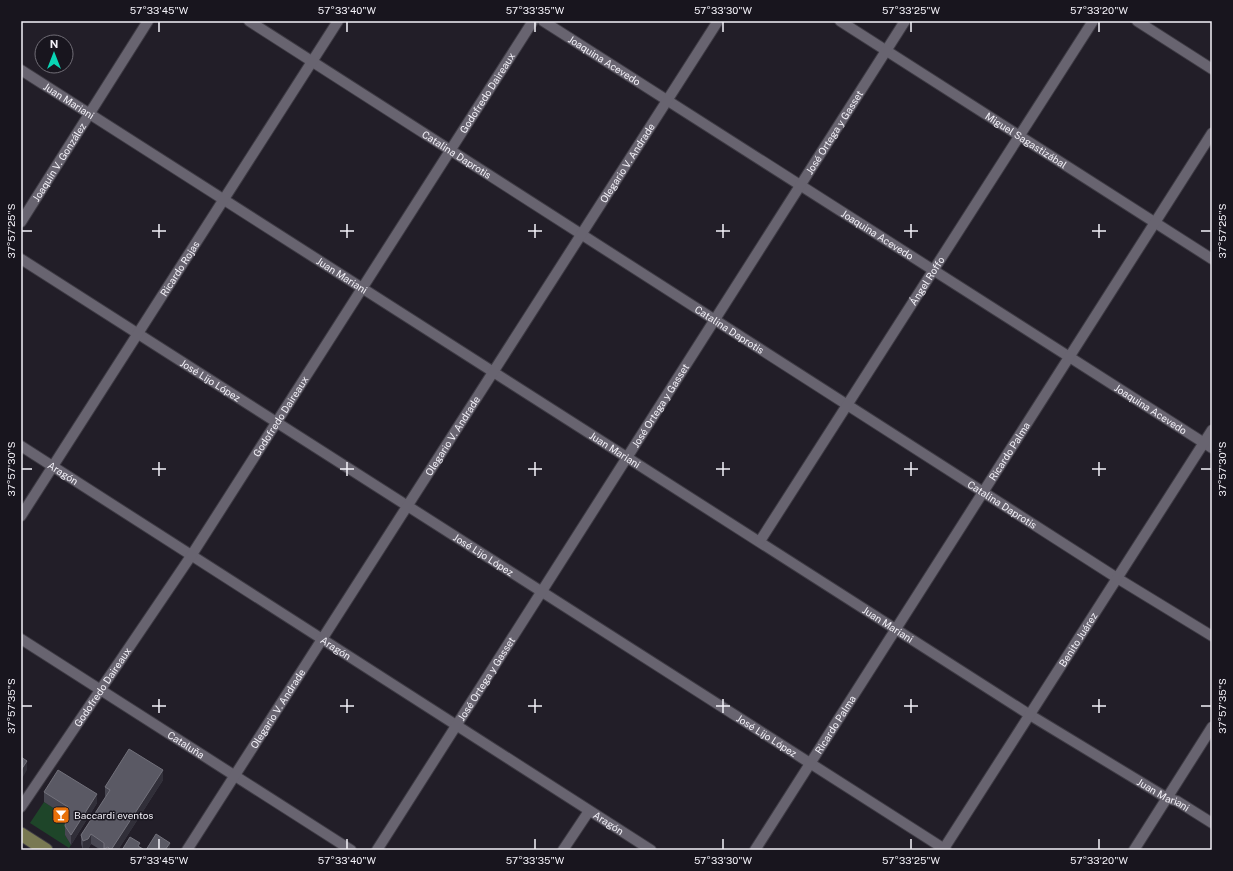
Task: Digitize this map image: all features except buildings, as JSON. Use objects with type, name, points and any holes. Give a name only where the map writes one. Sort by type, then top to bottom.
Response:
[{"type":"main road","points":[[21,834],[46,850]]},
{"type":"street","name":"Joaquín V. González","points":[[21,222],[148,21]]},
{"type":"street","name":"Catalina Daprotis","points":[[249,21],[983,492],[1212,636]]},
{"type":"street","name":"Ricardo Rojas","points":[[21,516],[338,21]]},
{"type":"street","name":"Godofredo Daireaux","points":[[21,807],[191,556],[533,21]]},
{"type":"street","name":"Joaquina Acevedo","points":[[543,21],[1208,445]]},
{"type":"street","name":"Olegario V. Andrade","points":[[187,850],[718,21]]},
{"type":"street","name":"Miguel Sagastizábal","points":[[840,21],[1212,259]]},
{"type":"street","name":"José Ortega y Gasset","points":[[377,850],[905,21]]},
{"type":"street","name":"Ángel Roffo","points":[[760,541],[1093,21]]},
{"type":"street","points":[[1137,21],[1212,69]]},
{"type":"street","name":"Juan Mariani","points":[[21,70],[1030,715],[1167,798],[1177,801],[1212,823]]},
{"type":"street","name":"Ricardo Palma","points":[[755,850],[1212,133]]},
{"type":"street","name":"José Lijo López","points":[[21,259],[944,850]]},
{"type":"street","name":"Benito Juárez","points":[[944,850],[1118,578],[1208,445],[1212,430]]},
{"type":"street","name":"Aragón","points":[[21,446],[650,850]]},
{"type":"street","name":"Cataluña","points":[[21,639],[351,850]]},
{"type":"street","points":[[1134,850],[1212,727]]},
{"type":"street","points":[[563,850],[589,810]]},
{"type":"green space","points":[[44,802],[67,816],[65,835],[71,845],[69,848],[30,823]]},
{"type":"place","name":"Baccardi eventos","points":[[61,815]]}]
